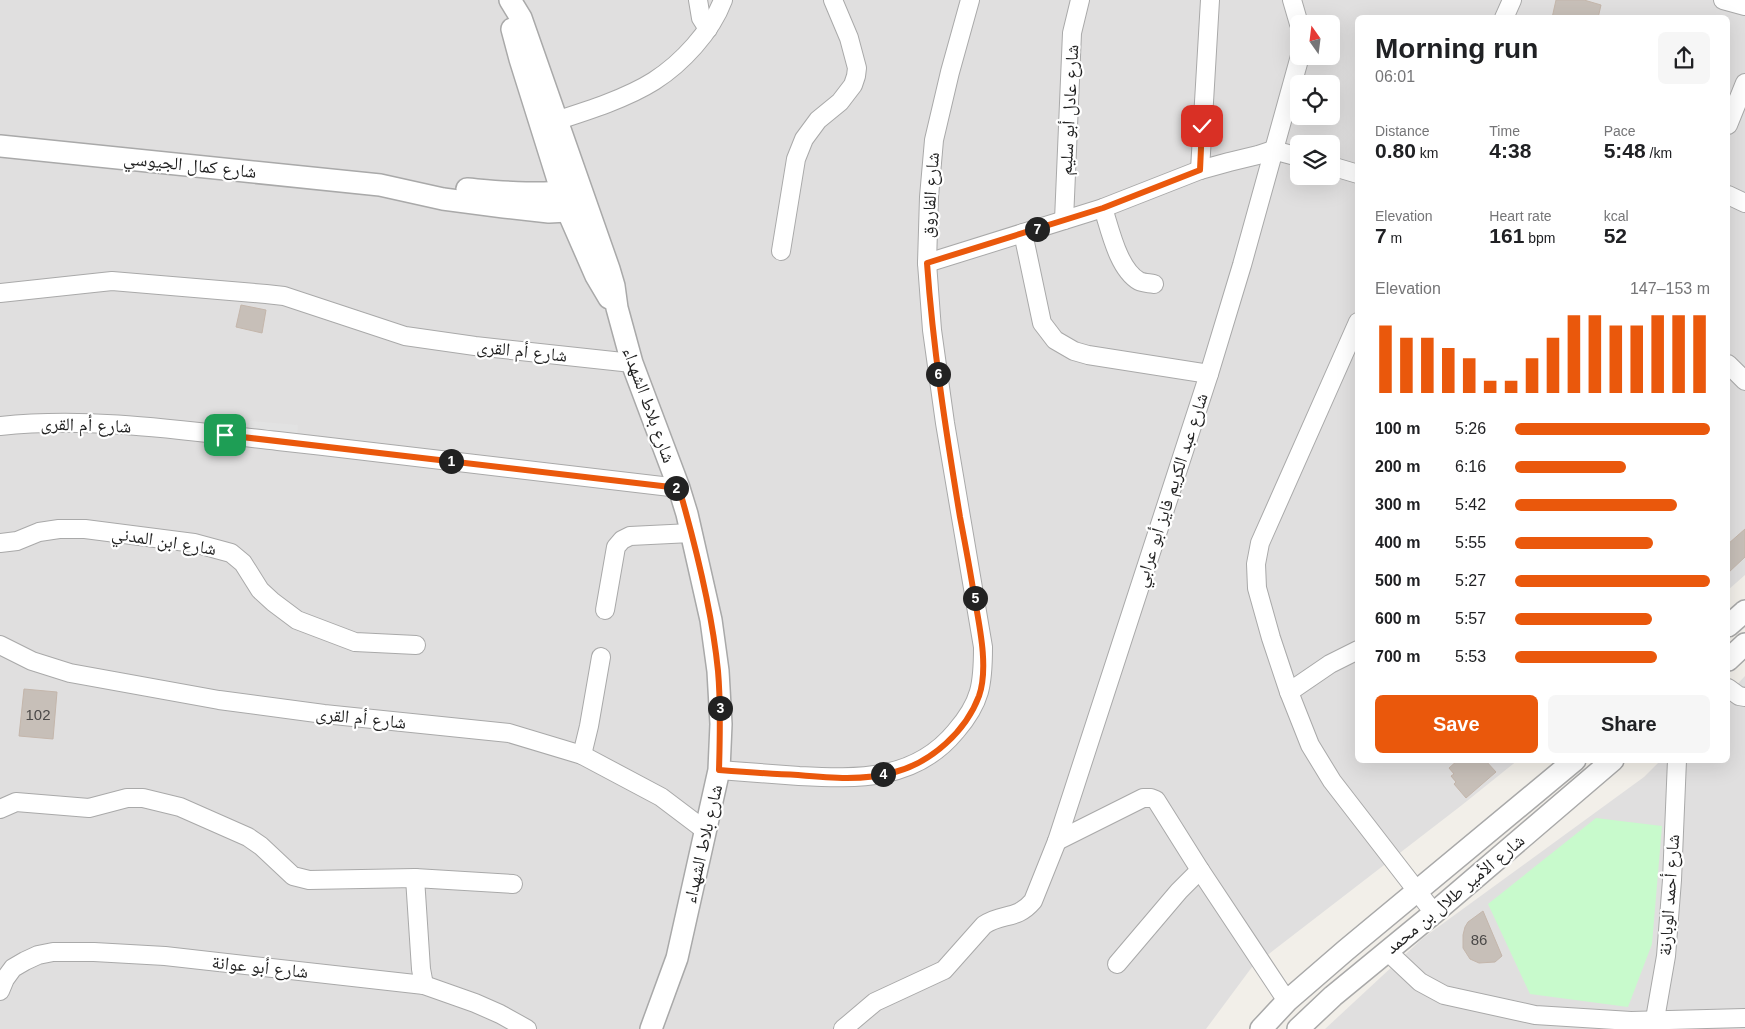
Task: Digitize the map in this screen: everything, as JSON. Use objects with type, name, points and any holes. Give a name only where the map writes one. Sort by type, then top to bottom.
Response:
[{"type":"street","name":"شارع بلاط الشهداء","points":[[510,0],[509,16],[517,49],[549,122],[575,201],[596,276],[606,295],[617,308],[632,363],[679,488],[711,620],[718,672],[719,770],[677,958],[651,1029]]},
{"type":"street","points":[[698,0],[701,18],[708,29]]},
{"type":"street","points":[[549,122],[614,101],[654,81],[682,58],[708,29],[723,0]]},
{"type":"street","points":[[781,252],[796,159],[804,139],[818,120],[840,102],[853,86],[856,76],[857,68],[849,38],[833,0]]},
{"type":"street","name":"شارع الفاروق","points":[[719,770],[835,778],[865,777],[895,772],[922,761],[946,744],[968,717],[979,694],[983,670],[983,647],[944,413],[932,330],[927,263],[928,197],[934,140],[970,0]]},
{"type":"street","name":"شارع عادل أبو سليم","points":[[1064,220],[1072,33],[1080,0]]},
{"type":"street","points":[[1200,170],[1210,0]]},
{"type":"street","points":[[1292,0],[1296,15]]},
{"type":"street","points":[[1505,15],[1512,0]]},
{"type":"street","points":[[1723,0],[1745,6]]},
{"type":"street","name":"شارع عبد الكريم فايز أبو عرابي","points":[[843,1029],[875,1002],[944,970],[971,939],[992,920],[1019,914],[1033,901],[1057,841],[1209,374],[1242,265],[1297,65]]},
{"type":"street","points":[[1730,120],[1745,83]]},
{"type":"street","name":"شارع كمال الجيوسي","points":[[0,146],[380,185],[452,200],[513,208],[575,201]]},
{"type":"street","points":[[927,263],[1103,208],[1200,170],[1273,150],[1290,155]]},
{"type":"street","points":[[1340,169],[1355,173]]},
{"type":"street","points":[[1730,196],[1745,203]]},
{"type":"street","points":[[1103,208],[1118,255],[1129,272],[1139,281],[1154,284]]},
{"type":"street","points":[[1023,233],[1042,323],[1055,340],[1074,351],[1088,355],[1209,374]]},
{"type":"street","name":"شارع أم القرى","points":[[0,293],[112,282],[266,294],[284,296],[405,336],[475,346],[632,363]]},
{"type":"street","points":[[1355,329],[1260,543],[1256,564],[1257,588],[1288,692],[1310,745],[1332,781],[1434,913]]},
{"type":"street","points":[[1730,366],[1745,381]]},
{"type":"street","name":"شارع أم القرى","points":[[0,426],[35,424],[120,425],[380,452],[679,488]]},
{"type":"street","name":"شارع ابن المدني","points":[[0,543],[17,541],[39,532],[76,529],[210,546],[231,553],[244,562],[260,590],[297,620],[355,642],[416,645]]},
{"type":"street","points":[[605,610],[616,548],[622,540],[630,536],[691,533]]},
{"type":"street","points":[[1730,624],[1745,611]]},
{"type":"street","points":[[1730,658],[1745,644]]},
{"type":"street","name":"شارع أم القرى","points":[[0,645],[32,661],[80,674],[219,700],[324,714],[509,734],[582,754],[661,797],[706,830]]},
{"type":"street","points":[[1288,692],[1330,664],[1355,652]]},
{"type":"street","points":[[582,754],[601,657]]},
{"type":"street","points":[[1730,689],[1739,696],[1745,697]]},
{"type":"street","name":"شارع الأمير طلال بن محمد","points":[[1261,1029],[1287,1001],[1346,950],[1571,763]]},
{"type":"street","name":"شارع الأمير طلال بن محمد","points":[[1298,1029],[1332,996],[1434,913],[1609,763]]},
{"type":"street","name":"شارع أحمد الوبارنة","points":[[1656,1024],[1666,956],[1672,880],[1677,763]]},
{"type":"street","points":[[0,809],[16,802],[89,808],[127,798],[143,798],[180,807],[248,837],[293,876],[308,880],[416,878],[513,884]]},
{"type":"street","points":[[1057,841],[1143,798],[1156,800],[1287,1001]]},
{"type":"street","points":[[1117,964],[1200,870]]},
{"type":"street","points":[[416,878],[421,969],[424,985]]},
{"type":"street","points":[[1387,951],[1420,982],[1444,995],[1534,1022],[1631,1021],[1656,1024],[1745,1018]]},
{"type":"street","name":"شارع أبو عوانة","points":[[0,991],[5,979],[13,968],[38,955],[53,952],[94,952],[173,957],[424,985],[475,1003],[527,1029]]},
{"type":"shaded area","points":[[0,0],[1745,0],[1745,575],[1730,588],[1730,15],[1355,15],[1355,763],[1514,763],[1252,967],[1206,1029],[0,1029]]},
{"type":"shaded area","points":[[250,421],[298,425],[297,437],[249,433]]},
{"type":"shaded area","points":[[1745,676],[1745,1029],[1325,1029],[1423,938],[1644,777],[1658,763],[1730,763],[1730,692]]},
{"type":"green space","points":[[1596,818],[1662,826],[1652,944],[1628,1007],[1530,994],[1488,904]]},
{"type":"building","points":[[1556,0],[1584,0],[1601,5],[1599,15],[1553,15]]},
{"type":"building","points":[[241,305],[266,310],[262,333],[236,327]]},
{"type":"building","points":[[1745,529],[1745,557],[1730,571],[1730,542]]},
{"type":"building","points":[[24,689],[57,692],[53,739],[19,736]]},
{"type":"building","points":[[1455,763],[1488,763],[1496,772],[1466,798],[1454,784],[1456,782],[1451,776],[1454,774],[1449,768]]},
{"type":"building","points":[[1483,911],[1502,956],[1495,962],[1479,963],[1470,959],[1463,948],[1465,927],[1468,922]]},
{"type":"route","points":[[225,435],[679,488],[711,620],[718,672],[719,770],[835,778],[865,777],[895,772],[922,761],[946,744],[968,717],[979,694],[983,670],[983,647],[960,517],[932,330],[927,263],[1103,208],[1200,170],[1202,126]]}]
